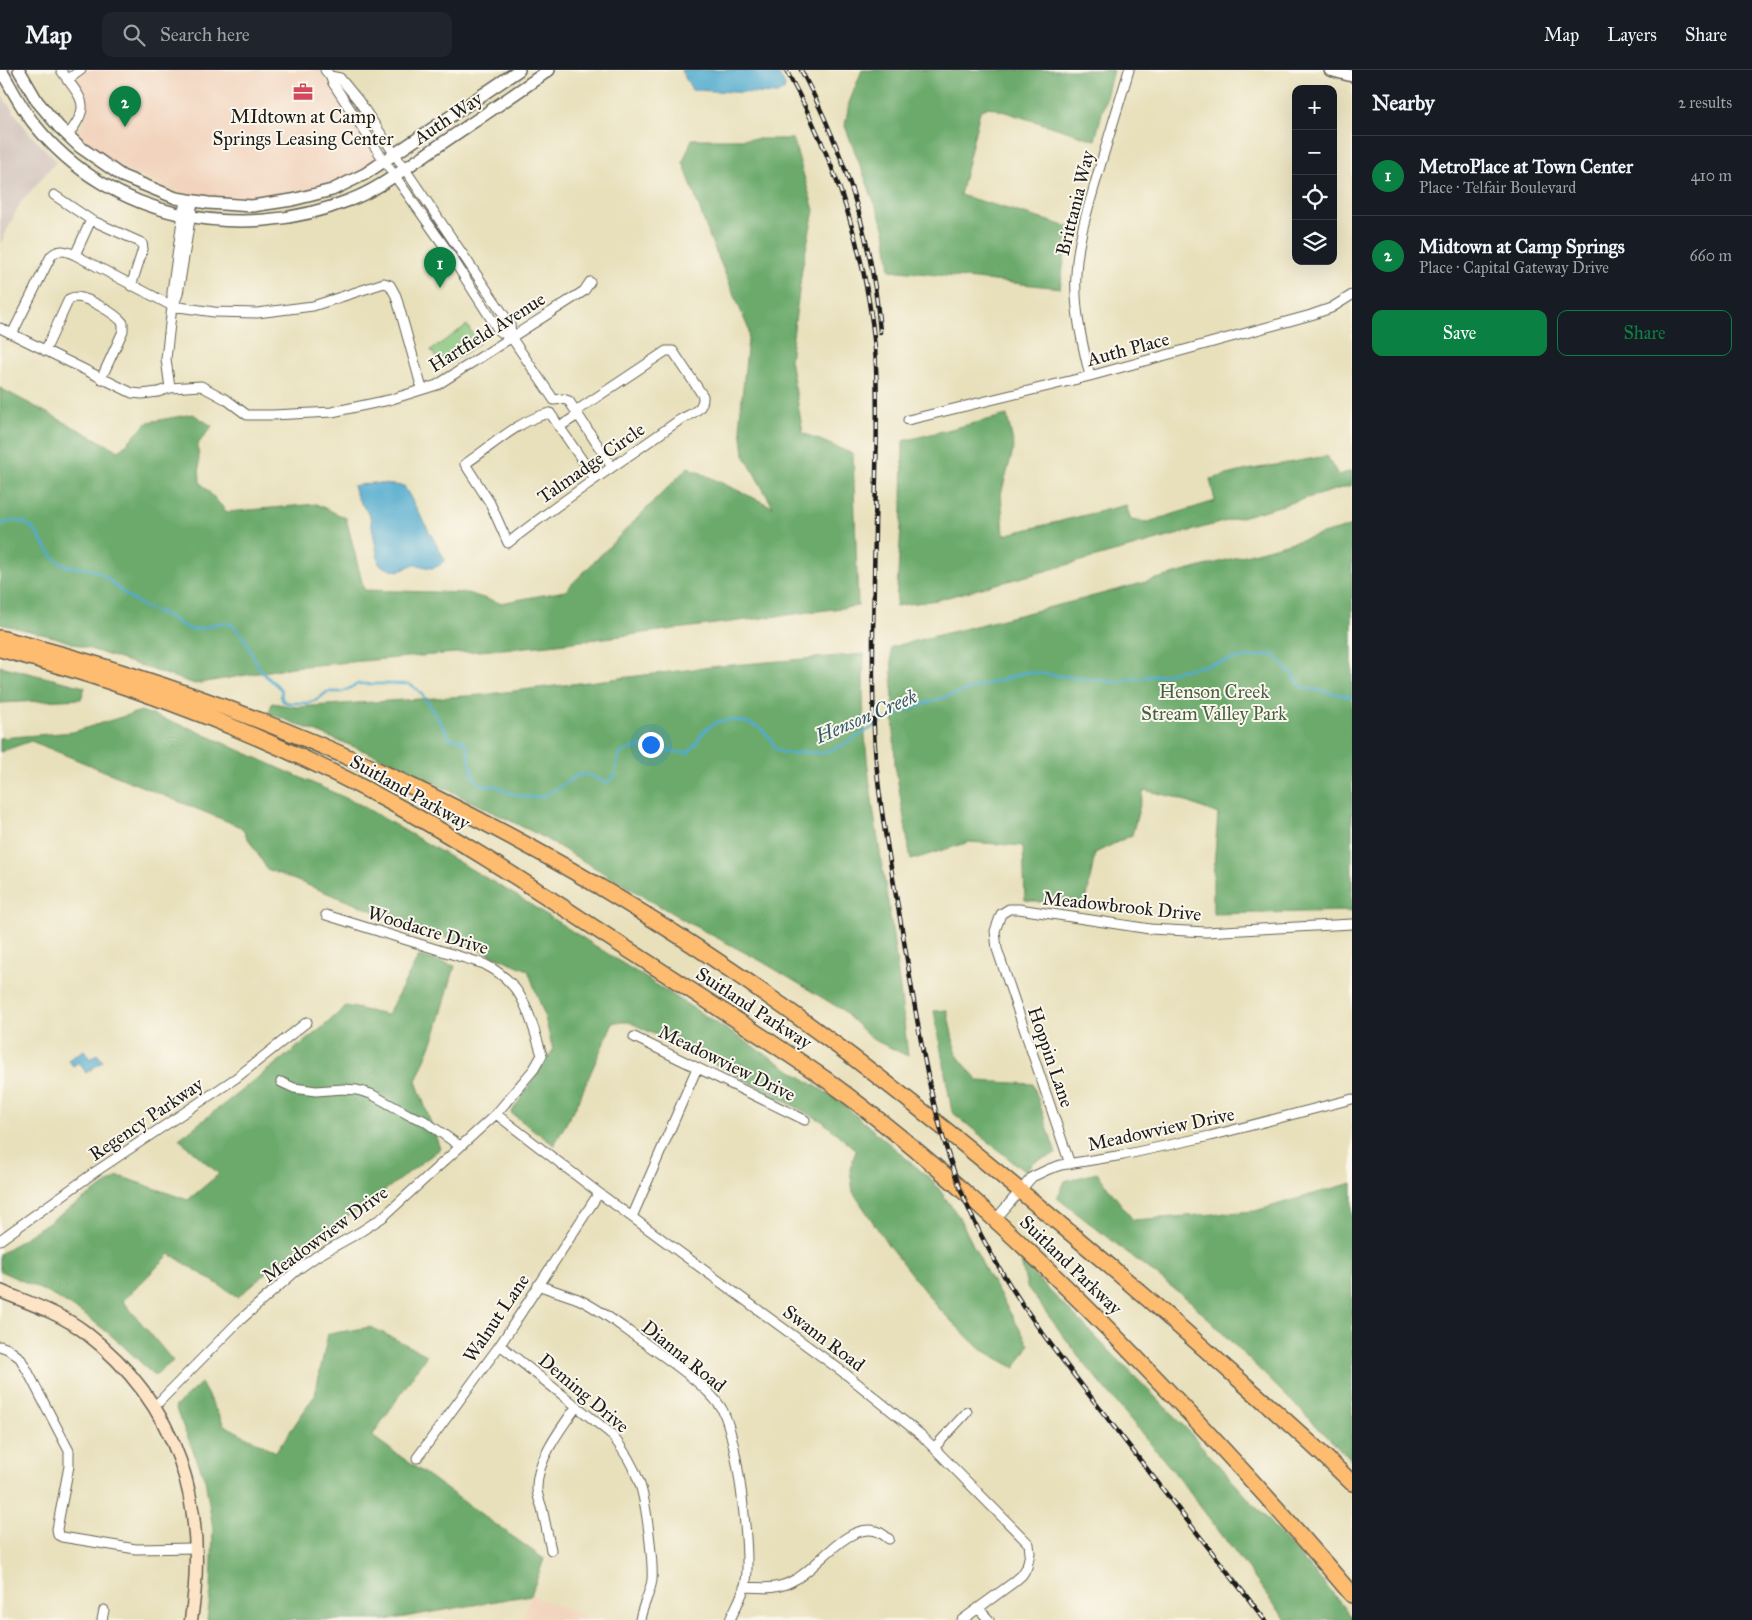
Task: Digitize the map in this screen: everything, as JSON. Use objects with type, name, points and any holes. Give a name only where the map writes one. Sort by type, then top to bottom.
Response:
[{"type":"highway","name":"Suitland Parkway","points":[[0,638],[130,674],[253,717],[377,769],[511,835],[645,914],[769,996],[872,1072],[1021,1191],[1194,1339],[1315,1447],[1352,1483]]},
{"type":"highway","name":"Suitland Parkway","points":[[0,649],[122,685],[212,718],[335,773],[432,825],[509,872],[828,1081],[912,1146],[1056,1277],[1162,1384],[1252,1481],[1352,1595]]},
{"type":"main road","points":[[0,1291],[47,1310],[84,1332],[115,1358],[155,1406],[176,1447],[189,1487],[194,1515],[196,1548],[191,1620]]},
{"type":"street","name":"Auth Way","points":[[2,70],[34,125],[82,171],[136,200],[169,212],[230,222],[264,222],[296,217],[322,211],[352,200],[397,174],[549,70]]},
{"type":"street","name":"Auth Way","points":[[19,70],[37,100],[68,135],[98,160],[122,176],[176,198],[208,203],[252,206],[292,200],[332,190],[366,174],[519,70]]},
{"type":"street","points":[[60,70],[79,96],[83,106],[81,116],[68,135]]},
{"type":"street","points":[[67,80],[81,70]]},
{"type":"street","name":"Brittania Way","points":[[1090,376],[1079,324],[1076,265],[1084,222],[1128,70]]},
{"type":"street","points":[[1330,70],[1352,76]]},
{"type":"street","points":[[328,73],[340,78],[396,154],[397,174],[499,331],[511,337],[554,400]]},
{"type":"street","points":[[328,73],[385,162],[397,174],[472,270],[510,324],[511,337]]},
{"type":"street","points":[[54,195],[90,220],[142,243],[143,249],[131,286]]},
{"type":"street","points":[[170,388],[166,359],[172,292],[189,200]]},
{"type":"street","points":[[75,255],[90,220]]},
{"type":"street","points":[[12,334],[51,256],[59,251],[66,251],[75,255],[172,306],[214,312],[257,313],[291,310],[313,306],[384,283],[390,285],[396,296],[422,389]]},
{"type":"street","points":[[464,277],[472,270]]},
{"type":"street","name":"Hartfield Avenue","points":[[0,328],[132,393],[158,392],[170,388],[201,386],[227,400],[247,415],[332,412],[389,400],[437,384],[584,290],[590,282]]},
{"type":"street","name":"Auth Place","points":[[908,420],[1090,376],[1312,315],[1331,308],[1352,295]]},
{"type":"street","points":[[45,351],[69,299],[76,296],[101,307],[118,316],[123,323],[123,331],[101,379]]},
{"type":"street","name":"Talmadge Circle","points":[[550,413],[537,416],[520,426],[465,464],[490,503],[508,543],[539,518],[612,467],[681,419],[700,409],[703,403],[703,396],[673,351],[666,352],[577,413]]},
{"type":"street","points":[[554,400],[563,399],[569,401],[612,467]]},
{"type":"street","points":[[554,400],[550,413],[595,479]]},
{"type":"street","points":[[560,428],[577,413]]},
{"type":"street","name":"Meadowbrook Drive","points":[[1001,962],[994,932],[1000,914],[1009,909],[1150,929],[1206,932],[1352,924]]},
{"type":"street","name":"Woodacre Drive","points":[[326,915],[484,964],[500,971],[518,991],[527,1006],[542,1055],[534,1069],[496,1114]]},
{"type":"street","name":"Hoppin Lane","points":[[1001,962],[1070,1164]]},
{"type":"street","name":"Regency Parkway","points":[[0,1240],[95,1172],[236,1078],[308,1022]]},
{"type":"street","name":"Meadowview Drive","points":[[634,1036],[806,1120]]},
{"type":"street","points":[[632,1217],[697,1068]]},
{"type":"street","points":[[281,1082],[294,1088],[316,1091],[350,1089],[370,1094],[409,1115],[423,1120],[460,1146]]},
{"type":"street","name":"Meadowview Drive","points":[[995,1220],[1037,1174],[1061,1165],[1123,1155],[1227,1132],[1352,1099]]},
{"type":"street","name":"Meadowview Drive","points":[[155,1406],[238,1322],[297,1270],[383,1217],[496,1114]]},
{"type":"street","name":"Swann Road","points":[[496,1114],[598,1193],[847,1375],[898,1415],[934,1448],[1028,1544],[1030,1549],[1027,1567],[1022,1576],[962,1620]]},
{"type":"street","name":"Walnut Lane","points":[[417,1458],[500,1345],[598,1193]]},
{"type":"street","name":"Dianna Road","points":[[538,1285],[578,1299],[603,1314],[681,1369],[720,1406],[728,1422],[742,1499],[747,1551],[744,1587],[730,1620]]},
{"type":"street","name":"Deming Drive","points":[[500,1345],[604,1427],[623,1448],[641,1483],[648,1520],[652,1577],[640,1620]]},
{"type":"street","points":[[0,1346],[8,1349],[20,1358],[69,1452],[69,1466],[57,1529],[58,1534],[62,1537],[129,1548],[196,1548]]},
{"type":"street","points":[[551,1550],[537,1490],[538,1479],[550,1447],[562,1426],[577,1406]]},
{"type":"street","points":[[934,1448],[967,1412]]},
{"type":"street","points":[[744,1587],[776,1588],[797,1579],[846,1538],[861,1531],[876,1531],[889,1539]]},
{"type":"street","points":[[978,1608],[989,1620]]},
{"type":"street","points":[[102,1620],[104,1610]]},
{"type":"shaded area","points":[[88,70],[317,70],[340,101],[377,163],[342,181],[315,191],[251,201],[194,195],[164,187],[120,168],[74,135],[86,118],[88,109],[75,79]]},
{"type":"shaded area","points":[[0,90],[29,133],[57,161],[20,203],[0,245]]},
{"type":"shaded area","points":[[531,1595],[592,1620],[522,1620]]},
{"type":"green space","points":[[862,70],[1113,70],[1095,140],[989,107],[980,111],[960,195],[1069,227],[1060,288],[890,270],[885,230],[845,126],[849,103]]},
{"type":"green space","points":[[692,139],[793,139],[814,210],[802,269],[790,359],[803,433],[853,454],[858,606],[549,645],[292,667],[195,684],[54,637],[0,624],[0,388],[119,451],[148,422],[193,414],[212,426],[198,444],[200,482],[227,512],[316,504],[346,518],[364,590],[467,593],[500,603],[565,591],[688,467],[773,507],[744,455],[740,417],[749,330],[710,238],[683,162]]},
{"type":"green space","points":[[467,325],[479,344],[443,368],[431,350]]},
{"type":"green space","points":[[1007,415],[1014,447],[1001,494],[1004,535],[1126,505],[1131,520],[1148,522],[1215,501],[1210,479],[1247,470],[1327,456],[1338,475],[1352,471],[1352,485],[937,600],[896,606],[902,510],[903,441]]},
{"type":"green space","name":"Henson Creek Stream Valley Park","points":[[1352,526],[1352,911],[1213,914],[1213,880],[1218,814],[1174,797],[1144,790],[1132,835],[1095,853],[1085,908],[1025,900],[1023,846],[969,842],[911,860],[895,765],[891,647],[1083,599]]},
{"type":"green space","points":[[864,654],[864,716],[869,778],[894,940],[908,1056],[872,1039],[841,1009],[761,961],[687,922],[539,835],[392,762],[269,713],[272,703],[296,707],[481,695],[719,666]]},
{"type":"green space","points":[[0,666],[85,687],[81,699],[0,703]]},
{"type":"green space","points":[[141,711],[190,728],[359,804],[517,896],[839,1101],[934,1182],[959,1217],[987,1273],[1029,1345],[1015,1368],[979,1348],[938,1308],[889,1246],[853,1192],[850,1169],[856,1150],[822,1121],[700,1056],[629,1022],[613,1022],[577,1104],[554,1145],[511,1113],[553,1050],[544,1014],[528,970],[267,869],[241,827],[31,741],[0,752],[0,738],[73,732]]},
{"type":"green space","points":[[419,956],[455,966],[435,1035],[416,1081],[440,1149],[368,1203],[275,1265],[238,1297],[170,1254],[123,1301],[173,1361],[154,1376],[121,1344],[85,1315],[52,1295],[0,1271],[0,1254],[119,1176],[188,1200],[219,1174],[179,1139],[323,1027],[346,1006],[387,1015]]},
{"type":"green space","points":[[947,1010],[956,1054],[978,1081],[1033,1084],[1056,1154],[1035,1161],[1024,1171],[952,1112],[934,1011]]},
{"type":"green space","points":[[1097,1173],[1133,1220],[1255,1211],[1352,1183],[1352,1461],[1190,1301],[1057,1198],[1065,1181]]},
{"type":"green space","points":[[1021,1262],[1182,1424],[1329,1589],[1352,1616],[1352,1620],[1286,1620],[1178,1477],[1083,1362],[1027,1287]]},
{"type":"green space","points":[[371,1327],[427,1355],[372,1436],[544,1559],[531,1595],[387,1620],[207,1620],[211,1591],[213,1529],[205,1479],[175,1407],[201,1383],[224,1425],[276,1452],[315,1395],[328,1334]]},
{"type":"water","points":[[681,70],[776,70],[785,85],[784,90],[777,94],[692,90]]},
{"type":"water","points":[[373,483],[404,486],[445,560],[441,564],[433,568],[412,565],[396,570],[379,564],[370,516],[358,499],[353,486]]},
{"type":"water","points":[[84,1050],[90,1059],[97,1054],[103,1061],[86,1073],[79,1062],[73,1066],[68,1060]]},
{"type":"waterway","name":"Henson Creek","points":[[0,527],[4,523],[11,521],[29,525],[57,561],[65,565],[97,572],[140,604],[168,616],[185,627],[197,629],[219,623],[230,624],[235,627],[244,638],[261,670],[282,691],[283,701],[307,703],[317,700],[327,692],[342,692],[358,684],[409,684],[424,697],[450,738],[462,740],[467,747],[473,775],[479,783],[487,786],[497,786],[506,792],[524,797],[543,797],[582,774],[589,775],[606,783],[615,776],[617,761],[621,753],[629,749],[645,747],[688,753],[701,735],[719,721],[734,720],[749,723],[760,728],[770,738],[775,748],[781,752],[792,754],[802,752],[822,753],[843,745],[890,717],[926,703],[1027,672],[1114,682],[1159,675],[1235,659],[1274,654],[1302,687],[1352,697]]},
{"type":"railway","points":[[786,70],[819,136],[845,204],[856,239],[871,311],[877,395],[873,713],[878,782],[922,1050],[930,1088],[951,1163],[981,1235],[1010,1286],[1079,1382],[1265,1620]]},
{"type":"railway","points":[[801,70],[830,132],[854,197],[871,264],[880,332]]},
{"type":"place","name":"MIdtown at Camp Springs Leasing Center","points":[[303,92]]},
{"type":"place","name":"Midtown at Camp Springs","points":[[125,127]]},
{"type":"place","name":"MetroPlace at Town Center","points":[[440,288]]}]
